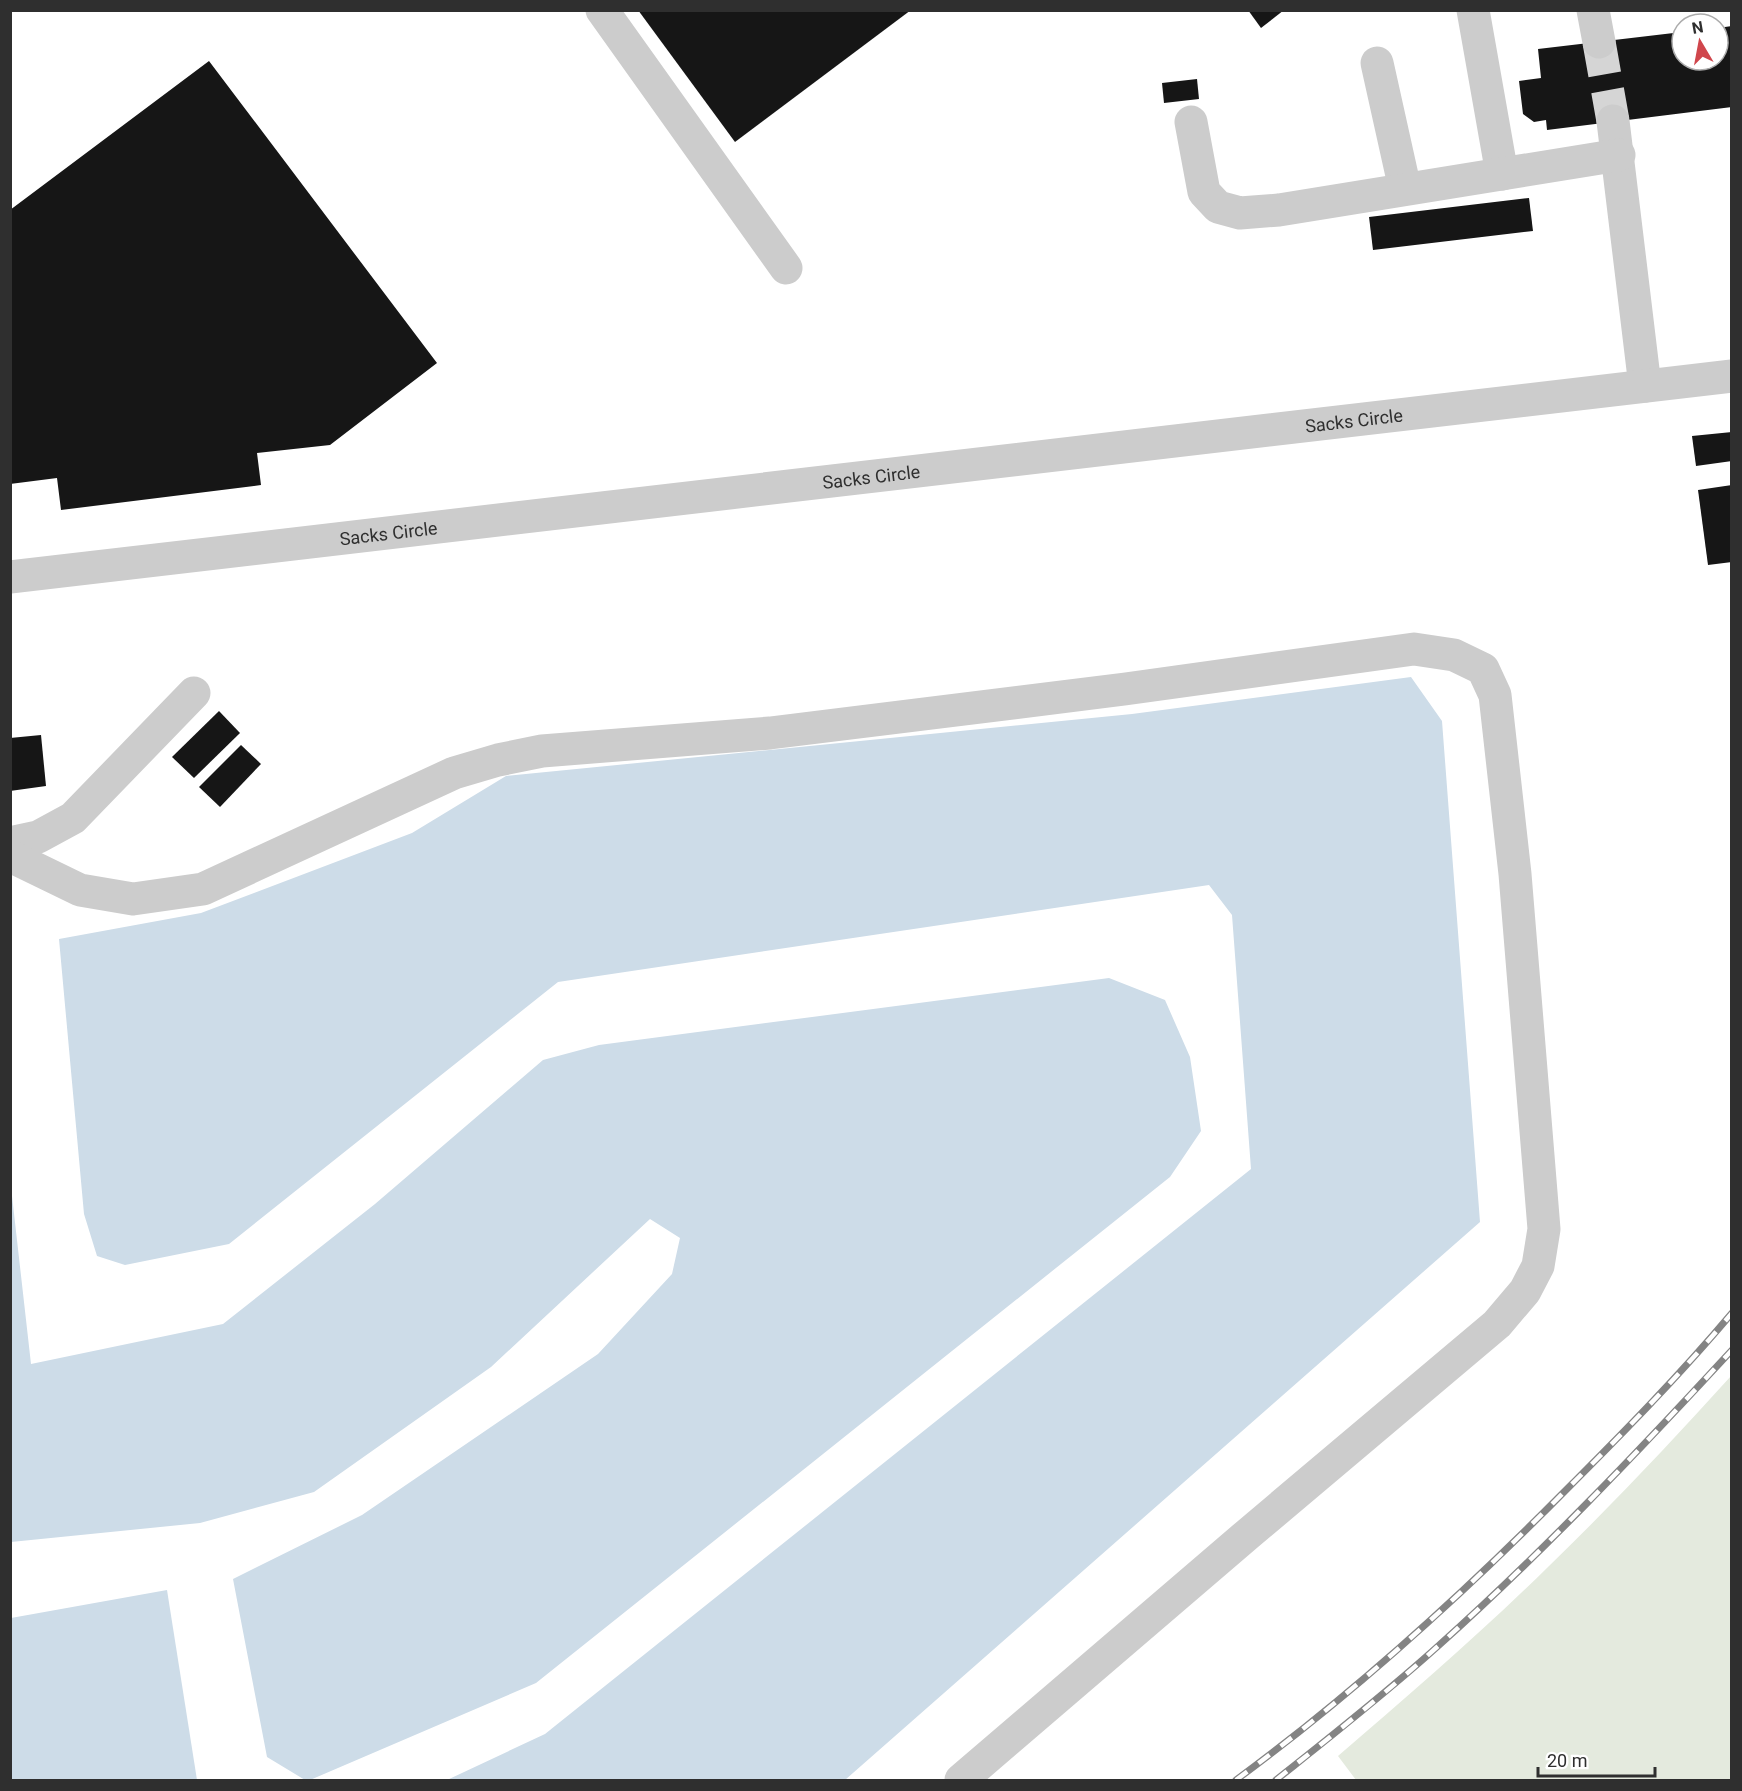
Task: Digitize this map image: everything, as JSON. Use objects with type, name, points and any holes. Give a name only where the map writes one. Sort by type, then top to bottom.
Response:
[{"type":"lane","points":[[602,10],[786,268]]},
{"type":"lane","points":[[1473,10],[1502,174]]},
{"type":"lane","points":[[1593,10],[1599,42]]},
{"type":"lane","points":[[1377,63],[1405,189]]},
{"type":"lane","points":[[1613,121],[1645,386]]},
{"type":"lane","points":[[1191,122],[1204,192],[1218,207],[1240,213],[1279,210],[1618,155]]},
{"type":"lane","name":"Sacks Circle","points":[[10,577],[1731,376]]},
{"type":"lane","points":[[10,856],[80,890],[134,899],[203,889],[454,773],[498,760],[542,751],[782,732],[1414,649],[1454,655],[1483,669],[1495,695],[1515,874],[1544,1229],[1538,1266],[1526,1291],[1497,1323],[961,1780]]},
{"type":"lane","points":[[10,843],[38,837],[73,818],[194,693]]},
{"type":"shaded area","points":[[1731,1376],[1731,1780],[1356,1780],[1338,1756],[1523,1592],[1664,1449]]},
{"type":"water","points":[[1411,677],[1442,721],[1480,1222],[845,1780],[447,1780],[545,1734],[1251,1169],[1232,915],[1209,885],[558,982],[229,1244],[125,1265],[97,1256],[84,1214],[59,939],[201,913],[412,833],[506,776],[1132,714]]},
{"type":"water","points":[[1109,978],[1165,1000],[1190,1057],[1201,1131],[1170,1177],[536,1683],[310,1780],[305,1780],[267,1757],[233,1579],[362,1515],[598,1354],[672,1274],[680,1238],[650,1219],[491,1367],[314,1492],[200,1523],[11,1542],[11,1187],[31,1364],[223,1324],[375,1204],[543,1060],[599,1045]]},
{"type":"water","points":[[167,1590],[197,1780],[11,1780],[11,1618]]},
{"type":"building","points":[[638,10],[911,10],[735,142]]},
{"type":"building","points":[[1248,10],[1284,10],[1261,28]]},
{"type":"building","points":[[1730,26],[1732,26],[1732,107],[1547,130],[1546,120],[1534,122],[1523,114],[1519,81],[1541,78],[1538,49],[1670,33],[1670,72],[1730,72]]},
{"type":"building","points":[[209,61],[437,363],[330,445],[257,453],[261,485],[61,510],[57,478],[10,484],[10,210]]},
{"type":"building","points":[[1197,79],[1199,99],[1164,103],[1162,83]]},
{"type":"building","points":[[1529,198],[1533,231],[1373,250],[1369,217]]},
{"type":"building","points":[[1732,432],[1732,461],[1696,466],[1692,436]]},
{"type":"building","points":[[1732,485],[1732,562],[1708,565],[1698,490]]},
{"type":"building","points":[[219,711],[240,733],[194,778],[172,757]]},
{"type":"building","points":[[41,735],[46,786],[10,791],[10,738]]},
{"type":"building","points":[[241,745],[261,764],[220,807],[199,787]]},
{"type":"tunnel","points":[[1599,42],[1613,121]]},
{"type":"railway","points":[[1236,1780],[1322,1713],[1446,1606],[1629,1426],[1732,1313]]},
{"type":"railway","points":[[1276,1780],[1398,1682],[1476,1612],[1588,1502],[1732,1350]]}]
